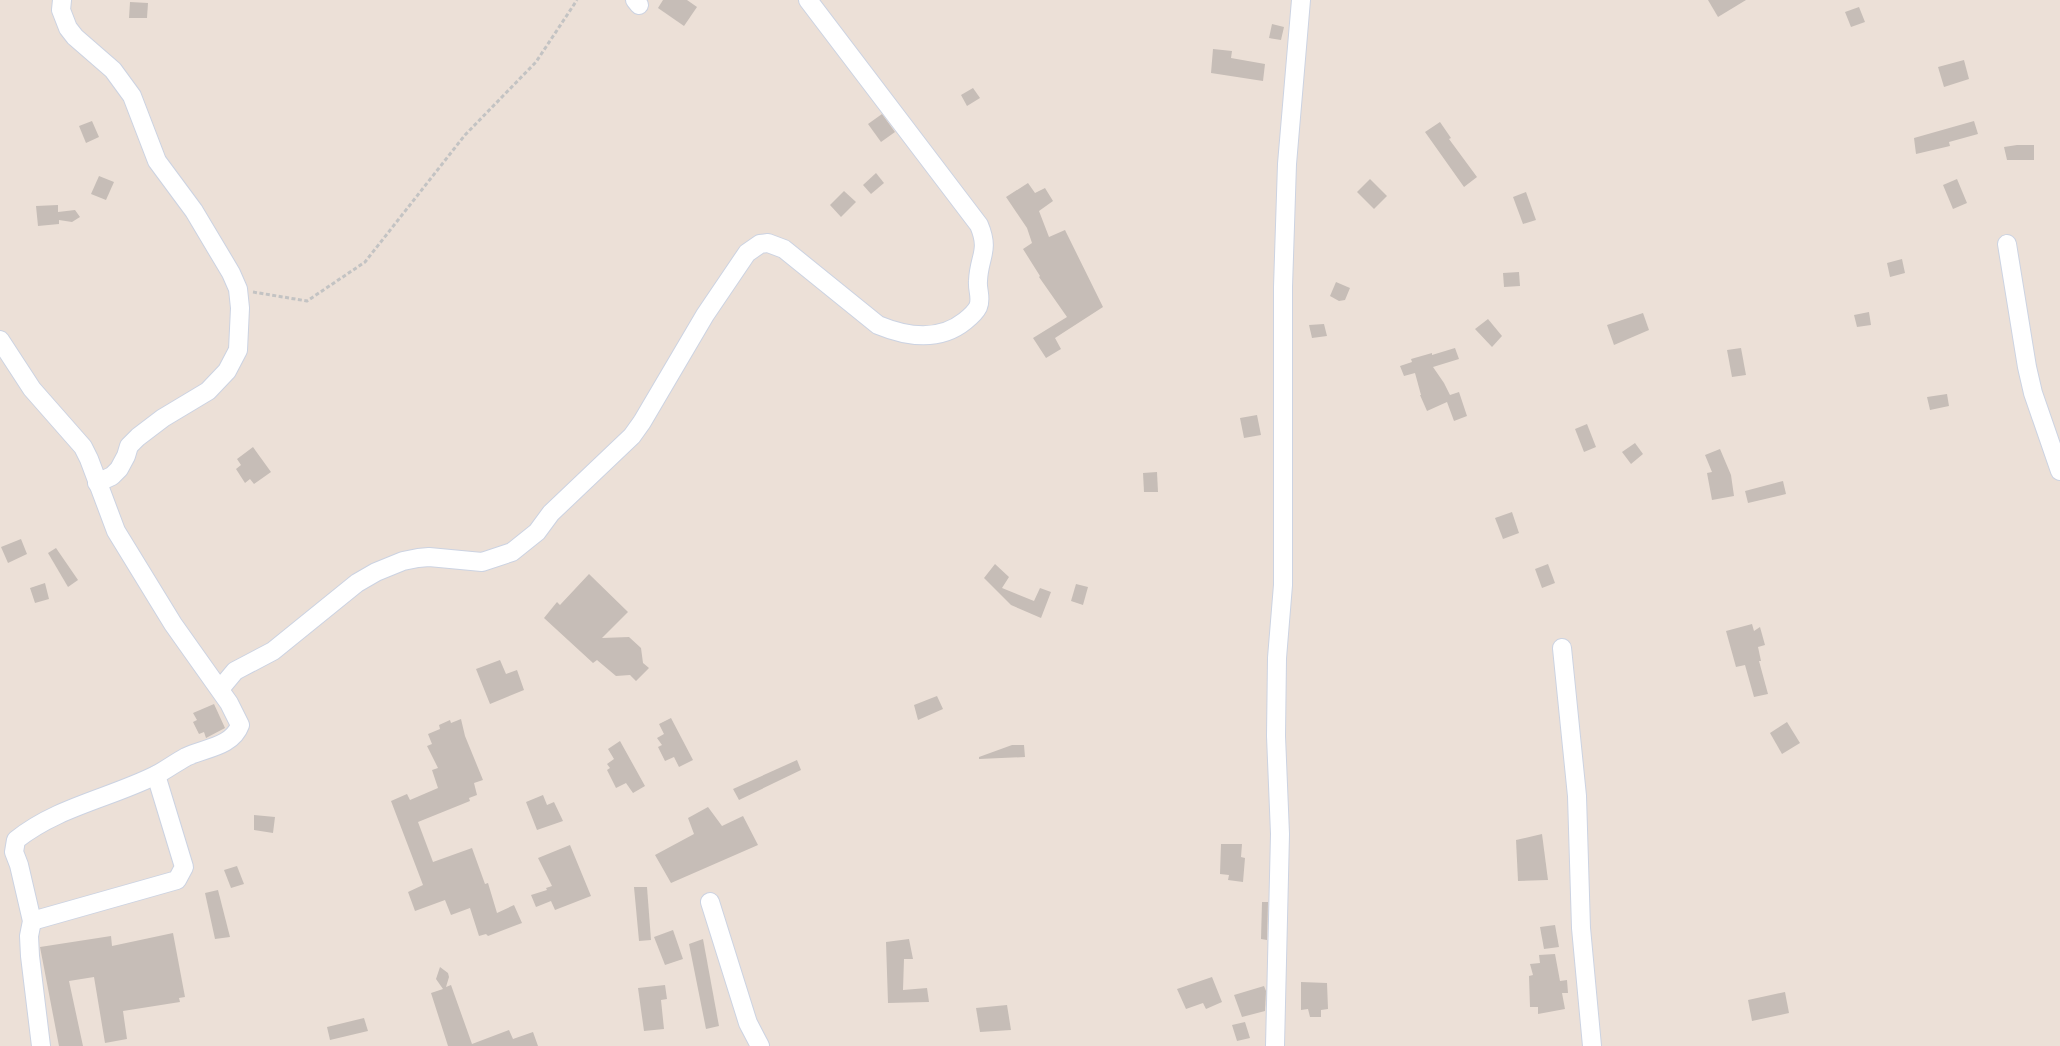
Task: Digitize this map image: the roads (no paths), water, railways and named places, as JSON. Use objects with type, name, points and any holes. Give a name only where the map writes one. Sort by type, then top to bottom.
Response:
[{"type":"street","points":[[62,0],[61,10],[68,28],[75,37],[113,70],[132,96],[157,161],[215,243],[238,289],[240,327],[238,350],[227,371],[208,391],[163,418],[138,437],[129,446],[123,462],[112,476],[97,483]]},
{"type":"street","points":[[220,689],[235,671],[273,651],[357,583],[376,572],[403,560],[424,558],[482,562],[512,552],[530,539],[552,514],[632,436],[705,315],[747,253],[760,244],[768,243],[784,249],[878,324],[896,332],[941,334],[952,330],[971,316],[978,307],[980,296],[978,281],[985,247],[984,237],[979,225],[808,0]]},
{"type":"street","points":[[1275,1046],[1280,834],[1276,736],[1277,658],[1283,585],[1283,287],[1287,164],[1301,0]]},
{"type":"street","points":[[2007,244],[2033,393],[2060,471]]},
{"type":"street","points":[[0,340],[32,389],[83,447],[116,531],[173,624],[220,689],[240,725],[231,739],[186,757],[156,775],[44,821],[16,840],[14,852],[19,865],[32,921],[29,936],[30,956],[42,1046]]},
{"type":"street","points":[[1562,648],[1577,796],[1579,899],[1584,973],[1592,1046]]},
{"type":"street","points":[[32,921],[176,880],[184,867],[156,775]]},
{"type":"street","points":[[710,902],[748,1023],[760,1046]]}]
